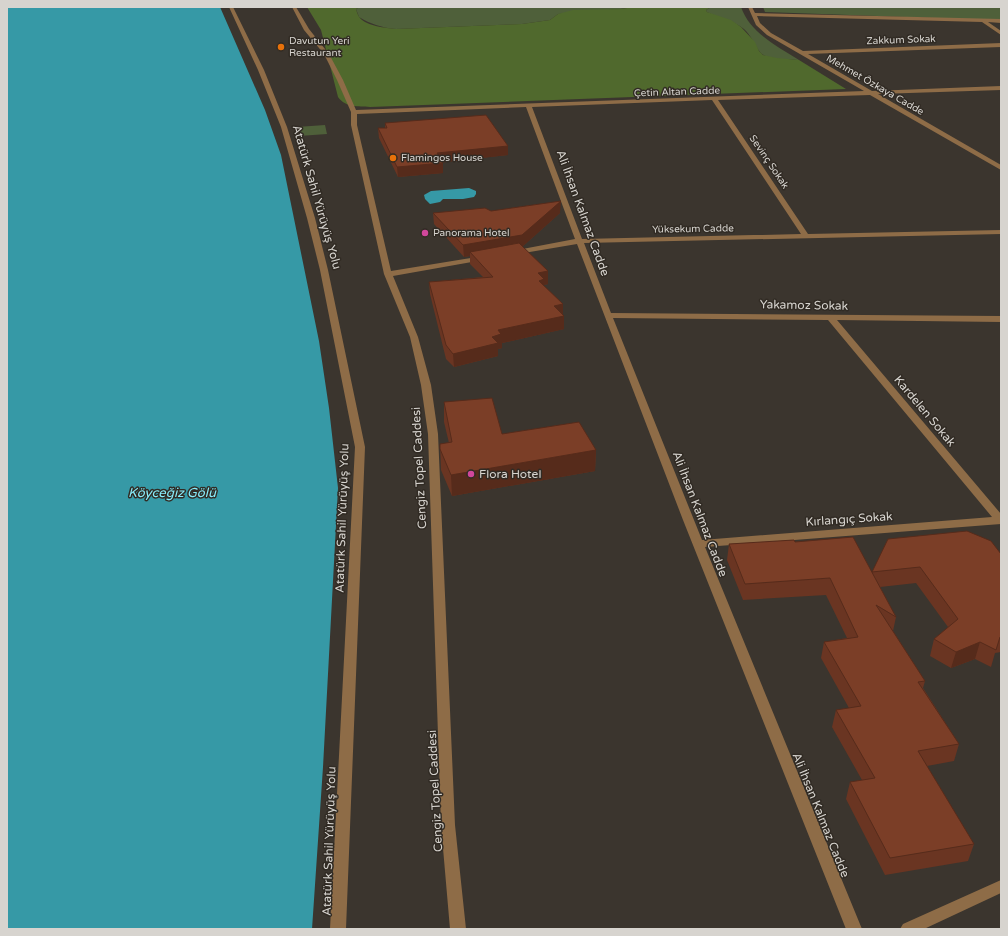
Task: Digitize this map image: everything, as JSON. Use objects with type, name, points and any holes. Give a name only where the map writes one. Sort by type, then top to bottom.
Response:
[{"type":"street","name":"Atatürk Sahil Yürüyüş Yolu","points":[[232,7],[261,70],[284,127],[311,218],[324,270],[360,447],[338,929]]},
{"type":"street","name":"Cengiz Topel Caddesi","points":[[294,7],[307,30],[326,54],[340,80],[354,112],[354,125],[388,274],[414,337],[426,385],[433,434],[448,825],[458,929]]},
{"type":"street","name":"Mehmet Özkaya Cadde","points":[[750,7],[758,24],[769,34],[1001,168]]},
{"type":"street","points":[[753,14],[984,22],[1001,21]]},
{"type":"street","points":[[984,22],[1001,33]]},
{"type":"street","name":"Zakkum Sokak","points":[[802,53],[1001,45]]},
{"type":"street","name":"Çetin Altan Cadde","points":[[354,112],[530,107],[1001,88]]},
{"type":"street","name":"Sevinç Sokak","points":[[715,100],[806,236]]},
{"type":"street","name":"Ali İhsan Kalmaz Cadde","points":[[530,107],[607,315],[722,606],[854,929]]},
{"type":"street","name":"Yüksekum Cadde","points":[[388,274],[579,241],[1001,232]]},
{"type":"street","name":"Yakamoz Sokak","points":[[607,315],[1001,319]]},
{"type":"street","name":"Kardelen Sokak","points":[[830,317],[1001,520]]},
{"type":"street","name":"Kırlangıç Sokak","points":[[698,544],[1001,520]]},
{"type":"street","points":[[908,929],[1001,886]]},
{"type":"green space","points":[[307,7],[360,7],[356,9],[363,21],[377,26],[396,29],[522,24],[550,20],[558,14],[573,10],[621,9],[633,7],[711,7],[706,10],[707,12],[731,20],[741,27],[755,42],[759,51],[763,55],[799,60],[846,89],[370,107],[352,106],[341,101],[338,97],[321,30]]},
{"type":"green space","points":[[360,7],[633,7],[558,14],[550,20],[522,24],[396,29],[386,28],[368,22],[359,17],[356,9]]},
{"type":"green space","points":[[711,7],[741,7],[745,16],[758,32],[773,44],[799,60],[773,58],[763,55],[744,29],[707,12],[706,10]]},
{"type":"green space","points":[[763,7],[1001,7],[1001,19],[765,12]]},
{"type":"green space","points":[[325,125],[327,134],[299,136],[297,127]]},
{"type":"water","name":"Köyceğiz Gölü","points":[[7,7],[220,7],[265,110],[281,155],[319,341],[329,408],[338,488],[323,767],[312,929],[7,929]]},
{"type":"water","points":[[469,188],[476,191],[474,197],[463,199],[443,199],[440,202],[430,204],[425,199],[424,195],[431,191]]},
{"type":"building","points":[[486,115],[508,146],[437,153],[443,163],[397,167],[378,128],[387,128],[385,123]]},
{"type":"building","points":[[561,201],[522,235],[463,245],[433,213],[485,208],[491,211]]},
{"type":"building","points":[[519,243],[548,271],[538,273],[544,279],[539,281],[563,304],[554,306],[564,316],[498,330],[501,334],[492,337],[498,343],[453,354],[446,345],[429,282],[493,277],[470,252]]},
{"type":"building","points":[[492,398],[502,434],[579,422],[596,450],[451,475],[440,449],[440,444],[452,442],[444,402]]},
{"type":"building","points":[[967,531],[991,541],[1001,554],[1001,636],[996,650],[980,642],[956,652],[934,639],[958,619],[920,567],[872,572],[888,539]]},
{"type":"building","points":[[853,537],[896,617],[876,605],[925,681],[918,682],[959,744],[918,751],[974,844],[890,858],[850,782],[875,778],[836,710],[861,706],[824,642],[858,637],[830,578],[745,584],[729,544],[794,540],[795,542]]},
{"type":"place","name":"Davutun Yeri Restaurant","points":[[281,47]]},
{"type":"place","name":"Flamingos House","points":[[393,158]]},
{"type":"place","name":"Panorama Hotel","points":[[425,233]]},
{"type":"place","name":"Flora Hotel","points":[[471,474]]}]
